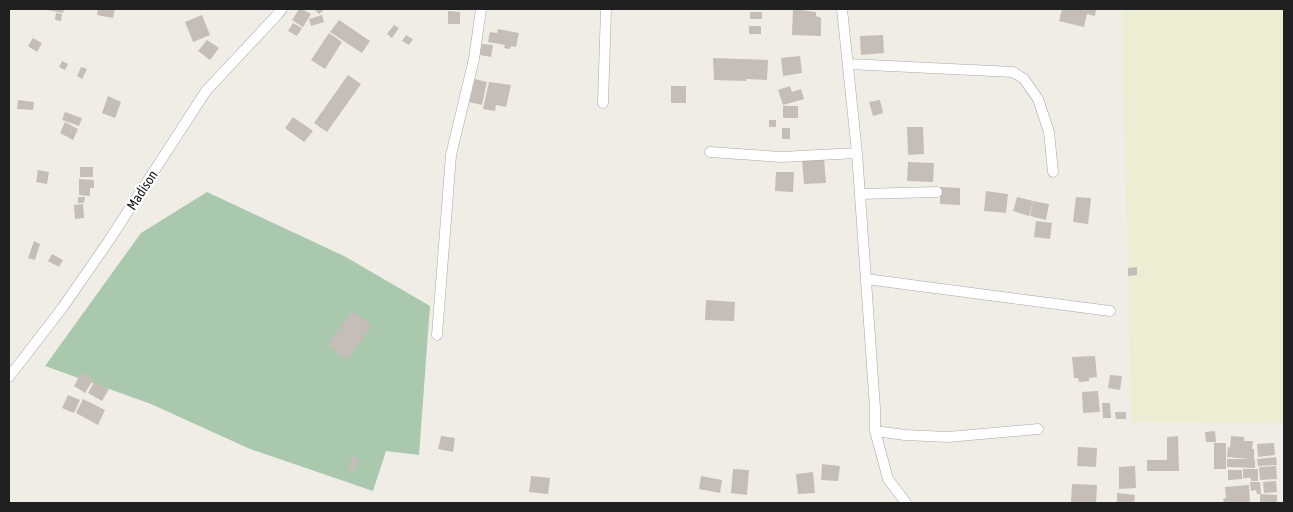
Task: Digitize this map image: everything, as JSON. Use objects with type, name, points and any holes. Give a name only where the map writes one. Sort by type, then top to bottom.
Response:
[{"type":"street","name":"Madison","points":[[9,378],[108,242],[206,91],[282,9]]},
{"type":"street","points":[[437,335],[451,156],[474,59],[480,9]]},
{"type":"street","points":[[603,104],[606,9]]},
{"type":"street","points":[[842,9],[857,154],[875,431],[888,479],[906,503]]},
{"type":"street","points":[[848,64],[1013,72],[1024,79],[1038,99],[1048,132],[1052,172]]},
{"type":"street","points":[[710,152],[781,157],[857,154]]},
{"type":"street","points":[[860,194],[937,192]]},
{"type":"street","points":[[866,279],[1110,311]]},
{"type":"street","points":[[875,431],[905,435],[948,437],[1038,429]]},
{"type":"green space","points":[[1122,9],[1284,9],[1284,423],[1131,422]]},
{"type":"green space","points":[[207,192],[344,256],[430,306],[419,455],[386,451],[373,491],[250,449],[151,404],[45,366],[141,233]]},
{"type":"building","points":[[47,9],[64,9],[63,13]]},
{"type":"building","points":[[98,9],[115,9],[113,18],[97,15]]},
{"type":"building","points":[[299,9],[311,14],[303,27],[292,20]]},
{"type":"building","points":[[314,9],[325,9],[319,14]]},
{"type":"building","points":[[793,9],[816,12],[816,16],[821,18],[821,36],[792,35]]},
{"type":"building","points":[[1062,9],[1096,9],[1095,16],[1087,14],[1084,27],[1059,21]]},
{"type":"building","points":[[448,11],[460,12],[460,24],[448,24]]},
{"type":"building","points":[[750,12],[762,12],[762,19],[750,19]]},
{"type":"building","points":[[56,13],[62,14],[61,21],[55,20]]},
{"type":"building","points":[[202,15],[210,35],[193,42],[185,22]]},
{"type":"building","points":[[322,15],[324,22],[311,26],[309,19]]},
{"type":"building","points":[[339,20],[370,41],[362,53],[330,32]]},
{"type":"building","points":[[293,23],[302,28],[297,36],[288,31]]},
{"type":"building","points":[[394,25],[399,28],[392,38],[387,34]]},
{"type":"building","points":[[749,26],[761,26],[761,34],[749,34]]},
{"type":"building","points":[[498,29],[519,33],[516,47],[504,48],[505,45],[488,42],[490,32],[497,33]]},
{"type":"building","points":[[329,33],[342,42],[325,69],[311,60]]},
{"type":"building","points":[[406,35],[413,39],[409,45],[402,41]]},
{"type":"building","points":[[883,35],[884,53],[861,55],[860,36]]},
{"type":"building","points":[[33,38],[42,43],[37,52],[28,46]]},
{"type":"building","points":[[207,40],[219,48],[210,60],[198,51]]},
{"type":"building","points":[[482,44],[493,45],[491,57],[480,55]]},
{"type":"building","points":[[800,56],[802,73],[783,76],[781,58]]},
{"type":"building","points":[[713,58],[768,60],[767,80],[714,80]]},
{"type":"building","points":[[62,61],[68,64],[65,70],[59,67]]},
{"type":"building","points":[[81,67],[87,69],[82,79],[77,76]]},
{"type":"building","points":[[348,75],[361,84],[327,132],[314,123]]},
{"type":"building","points":[[475,79],[487,82],[482,105],[469,102]]},
{"type":"building","points":[[489,82],[511,85],[506,107],[496,105],[495,111],[483,109]]},
{"type":"building","points":[[671,86],[686,86],[686,103],[671,103]]},
{"type":"building","points":[[790,86],[792,92],[801,89],[804,99],[783,105],[778,90]]},
{"type":"building","points":[[108,96],[121,102],[115,118],[102,113]]},
{"type":"building","points":[[18,100],[34,102],[33,110],[17,109]]},
{"type":"building","points":[[880,100],[883,113],[873,116],[869,102]]},
{"type":"building","points":[[783,106],[798,106],[798,118],[783,118]]},
{"type":"building","points":[[65,112],[82,118],[79,126],[62,120]]},
{"type":"building","points":[[293,117],[313,131],[304,142],[285,128]]},
{"type":"building","points":[[769,120],[776,120],[776,127],[769,127]]},
{"type":"building","points":[[65,122],[78,129],[73,140],[60,133]]},
{"type":"building","points":[[907,127],[923,127],[924,154],[908,155]]},
{"type":"building","points":[[782,128],[790,128],[790,139],[782,139]]},
{"type":"building","points":[[824,158],[826,183],[804,184],[802,160]]},
{"type":"building","points":[[908,162],[934,163],[933,182],[907,181]]},
{"type":"building","points":[[80,167],[93,167],[93,177],[80,177]]},
{"type":"building","points":[[38,170],[49,172],[47,184],[36,182]]},
{"type":"building","points":[[776,172],[794,172],[793,192],[775,191]]},
{"type":"building","points":[[79,179],[94,180],[94,188],[90,188],[90,196],[79,195]]},
{"type":"building","points":[[940,187],[960,188],[960,205],[940,204]]},
{"type":"building","points":[[986,191],[1008,194],[1006,213],[984,211]]},
{"type":"building","points":[[78,197],[85,197],[84,203],[78,203]]},
{"type":"building","points":[[1017,197],[1033,201],[1029,216],[1013,211]]},
{"type":"building","points":[[1076,197],[1091,198],[1088,224],[1073,222]]},
{"type":"building","points":[[1033,201],[1049,204],[1046,220],[1030,216]]},
{"type":"building","points":[[83,204],[84,218],[75,219],[74,205]]},
{"type":"building","points":[[1036,221],[1052,223],[1050,239],[1034,237]]},
{"type":"building","points":[[34,241],[40,244],[35,260],[28,258]]},
{"type":"building","points":[[52,254],[63,260],[59,267],[48,261]]},
{"type":"building","points":[[1137,267],[1137,275],[1128,276],[1128,268]]},
{"type":"building","points":[[706,300],[735,302],[734,321],[705,320]]},
{"type":"building","points":[[352,311],[372,325],[347,360],[327,345]]},
{"type":"building","points":[[1095,356],[1097,377],[1089,378],[1089,381],[1079,382],[1078,378],[1074,378],[1072,357]]},
{"type":"building","points":[[82,372],[93,380],[85,393],[74,386]]},
{"type":"building","points":[[1110,375],[1122,376],[1120,390],[1108,388]]},
{"type":"building","points":[[94,382],[109,389],[102,401],[88,393]]},
{"type":"building","points":[[1098,391],[1100,412],[1083,413],[1082,392]]},
{"type":"building","points":[[68,395],[80,400],[74,413],[62,408]]},
{"type":"building","points":[[83,399],[105,410],[98,425],[76,413]]},
{"type":"building","points":[[1102,403],[1110,403],[1111,418],[1103,418]]},
{"type":"building","points":[[1115,412],[1126,412],[1126,419],[1116,419]]},
{"type":"building","points":[[1215,431],[1216,442],[1206,442],[1205,432]]},
{"type":"building","points":[[441,436],[455,438],[453,452],[438,449]]},
{"type":"building","points":[[1178,436],[1179,471],[1147,471],[1147,460],[1167,460],[1167,437]]},
{"type":"building","points":[[1231,436],[1244,437],[1244,441],[1253,441],[1252,449],[1254,449],[1255,468],[1227,467],[1227,459],[1250,459],[1227,457]]},
{"type":"building","points":[[1214,443],[1226,443],[1226,469],[1214,469]]},
{"type":"building","points":[[1274,443],[1275,455],[1258,457],[1257,444]]},
{"type":"building","points":[[1078,447],[1097,448],[1096,467],[1077,466]]},
{"type":"building","points":[[353,456],[359,459],[354,472],[348,469]]},
{"type":"building","points":[[1276,457],[1277,465],[1258,466],[1257,459]]},
{"type":"building","points":[[822,464],[840,466],[838,481],[821,480]]},
{"type":"building","points":[[1135,466],[1136,488],[1119,489],[1119,467]]},
{"type":"building","points":[[1276,466],[1277,479],[1260,480],[1259,467]]},
{"type":"building","points":[[733,469],[749,470],[747,495],[731,493]]},
{"type":"building","points":[[1243,469],[1258,469],[1258,481],[1251,481],[1251,478],[1243,478]]},
{"type":"building","points":[[1228,470],[1242,470],[1242,479],[1228,480]]},
{"type":"building","points":[[813,472],[815,493],[798,494],[796,474]]},
{"type":"building","points":[[531,476],[550,478],[548,494],[529,492]]},
{"type":"building","points":[[701,476],[722,480],[720,493],[699,489]]},
{"type":"building","points":[[1276,481],[1277,492],[1264,493],[1263,482]]},
{"type":"building","points":[[1250,482],[1260,482],[1261,494],[1257,494],[1256,490],[1251,491]]},
{"type":"building","points":[[1072,484],[1097,485],[1096,503],[1071,503]]},
{"type":"building","points":[[1249,485],[1250,503],[1224,503],[1223,499],[1226,498],[1225,487]]},
{"type":"building","points":[[1117,493],[1135,495],[1134,503],[1117,503]]},
{"type":"building","points":[[1260,494],[1277,495],[1277,503],[1260,503]]}]
